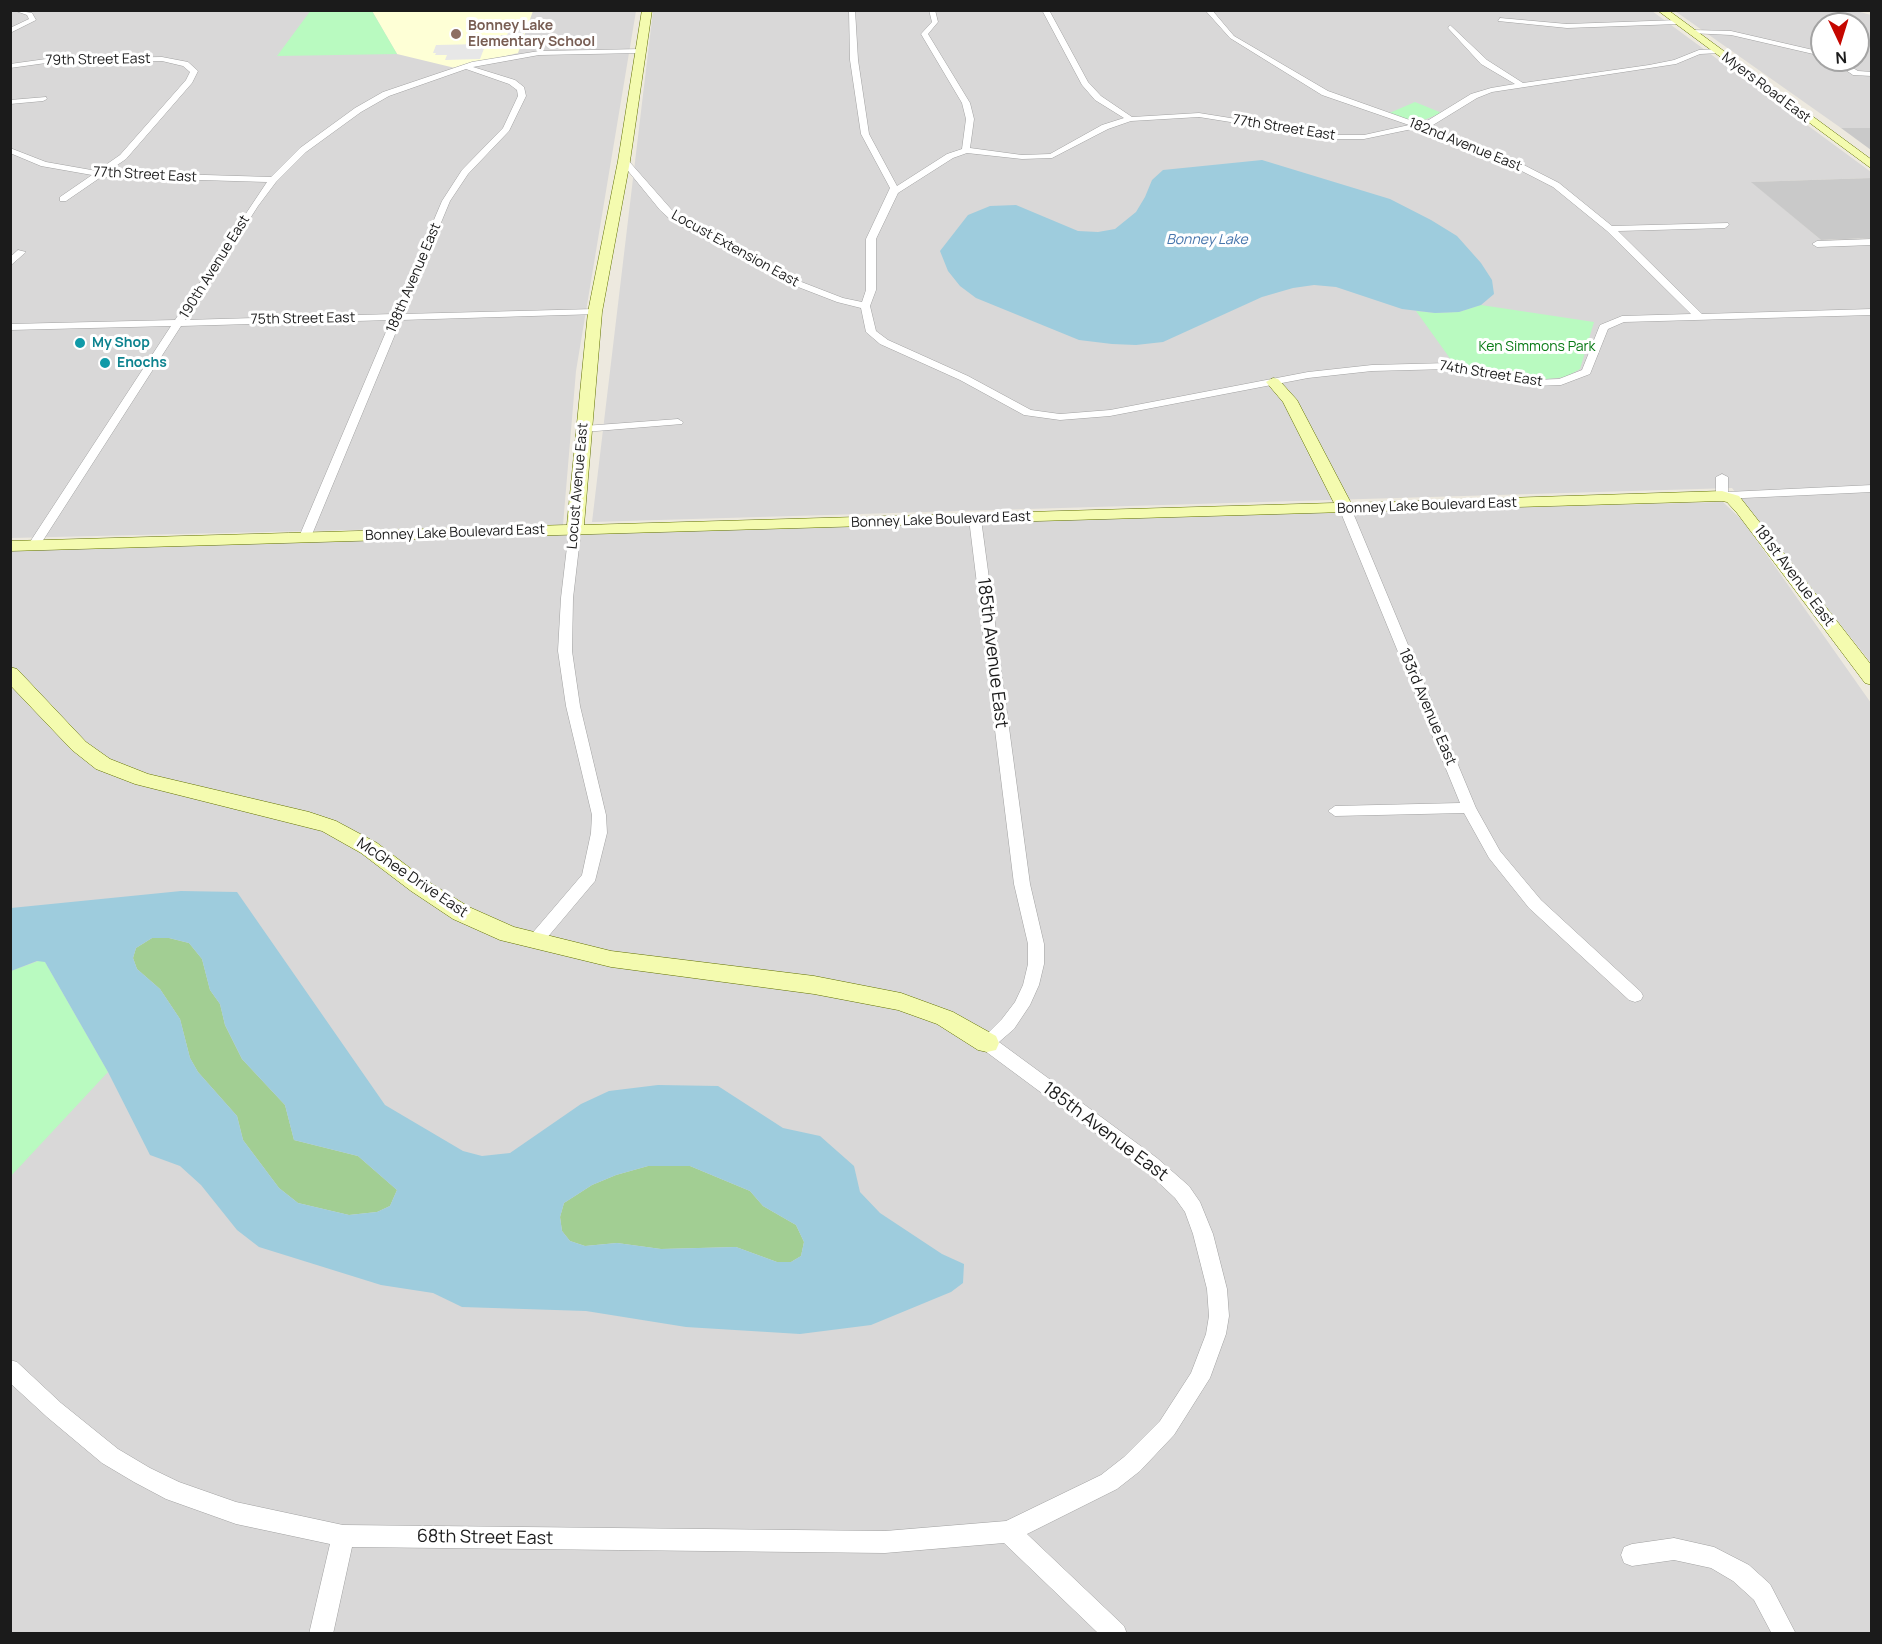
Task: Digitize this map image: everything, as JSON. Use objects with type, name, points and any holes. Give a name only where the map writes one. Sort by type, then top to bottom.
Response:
[{"type":"street","points":[[10,31],[33,20],[30,14],[16,10]]},
{"type":"street","name":"Locust Avenue East","points":[[536,941],[589,877],[599,833],[599,815],[573,706],[565,651],[567,598],[595,312],[624,161],[647,10]]},
{"type":"street","points":[[852,10],[854,60],[865,134],[891,181],[894,192]]},
{"type":"street","points":[[865,306],[871,290],[871,239],[894,192],[950,156],[966,150],[970,119],[966,103],[924,34],[935,22],[932,10]]},
{"type":"street","points":[[1045,10],[1085,82],[1098,98],[1130,119]]},
{"type":"street","name":"182nd Avenue East","points":[[1208,10],[1232,37],[1324,93],[1419,126],[1536,174],[1572,196],[1610,229],[1699,316]]},
{"type":"street","name":"Myers Road East","points":[[1661,10],[1872,166]]},
{"type":"street","points":[[1500,20],[1560,26],[1678,22]]},
{"type":"street","points":[[1450,27],[1484,62],[1521,85]]},
{"type":"street","points":[[1692,32],[1738,34],[1810,51]]},
{"type":"street","name":"190th Avenue East","points":[[34,545],[254,206],[273,180],[303,150],[369,103],[402,88],[466,67],[508,57],[539,53],[640,51]]},
{"type":"street","name":"77th Street East","points":[[966,150],[1022,157],[1052,156],[1105,127],[1130,119],[1199,115],[1345,138],[1377,135],[1419,126],[1438,119],[1485,92],[1659,65],[1699,52],[1716,51]]},
{"type":"street","name":"79th Street East","points":[[10,66],[46,61],[162,59],[186,64],[194,71],[189,81],[129,152],[100,174]]},
{"type":"street","name":"188th Avenue East","points":[[305,537],[452,191],[465,172],[506,129],[522,96],[521,89],[512,82],[466,67]]},
{"type":"street","points":[[1854,72],[1872,74]]},
{"type":"street","points":[[10,102],[43,99]]},
{"type":"street","name":"77th Street East","points":[[13,153],[57,167],[100,174],[273,180]]},
{"type":"street","name":"Locust Extension East","points":[[624,161],[675,219],[783,278],[840,300],[865,306]]},
{"type":"street","points":[[63,198],[100,174]]},
{"type":"street","points":[[1610,229],[1725,225]]},
{"type":"street","points":[[1817,244],[1872,242]]},
{"type":"street","points":[[10,263],[21,252]]},
{"type":"street","name":"74th Street East","points":[[865,306],[871,332],[877,338],[964,378],[1028,413],[1040,416],[1083,416],[1142,408],[1343,370],[1433,365],[1475,370],[1534,383],[1561,382],[1586,372],[1592,361],[1601,331],[1610,322],[1631,318],[1872,312]]},
{"type":"street","name":"75th Street East","points":[[10,327],[595,312]]},
{"type":"street","name":"183rd Avenue East","points":[[1273,382],[1290,400],[1345,508],[1470,808],[1494,854],[1519,887],[1635,996]]},
{"type":"street","points":[[584,429],[678,422]]},
{"type":"street","points":[[1722,477],[1722,496]]},
{"type":"street","name":"Bonney Lake Boulevard East","points":[[10,546],[1345,508],[1722,496],[1872,488]]},
{"type":"street","name":"181st Avenue East","points":[[1722,496],[1733,499],[1743,509],[1872,679]]},
{"type":"street","name":"185th Avenue East","points":[[975,519],[1022,884],[1036,944],[1036,964],[1031,985],[1022,1005],[1008,1024],[987,1043],[1150,1163],[1182,1191],[1193,1208],[1203,1234],[1217,1289],[1218,1307],[1216,1335],[1207,1362],[1188,1397],[1167,1428],[1132,1464],[1109,1482],[1008,1532]]},
{"type":"street","name":"McGhee Drive East","points":[[10,673],[79,746],[103,764],[142,779],[309,819],[329,826],[369,848],[419,886],[461,913],[487,926],[610,960],[814,985],[901,1002],[945,1018],[987,1043]]},
{"type":"street","points":[[1335,811],[1470,808]]},
{"type":"street","name":"68th Street East","points":[[10,1368],[54,1410],[110,1456],[142,1476],[174,1491],[236,1513],[343,1536],[885,1542],[1008,1532]]},
{"type":"street","points":[[1008,1532],[1116,1634]]},
{"type":"street","points":[[321,1634],[343,1536]]},
{"type":"street","points":[[1632,1555],[1656,1550],[1693,1552],[1714,1558],[1741,1573],[1762,1592],[1785,1634]]},
{"type":"shaded area","points":[[1853,10],[1860,12],[1810,12],[1810,72],[1870,72],[1871,15],[1871,128],[1841,128],[1675,11]]},
{"type":"shaded area","points":[[10,11],[636,11],[576,371],[563,525],[11,538]]},
{"type":"shaded area","name":"Bonney Lake Elementary School","points":[[372,11],[533,11],[518,53],[455,68],[397,54]]},
{"type":"shaded area","points":[[653,11],[1652,11],[1871,172],[1871,178],[1752,182],[1821,240],[1871,238],[1871,663],[1732,488],[592,522]]},
{"type":"shaded area","points":[[526,28],[519,45],[503,46],[503,43],[498,43],[501,35],[507,35],[510,29]]},
{"type":"shaded area","points":[[482,44],[485,46],[480,59],[445,60],[447,55],[433,53],[436,45]]},
{"type":"shaded area","points":[[1841,128],[1871,128],[1871,150]]},
{"type":"shaded area","points":[[1871,178],[1871,238],[1821,240],[1751,182]]},
{"type":"shaded area","points":[[1723,502],[1743,521],[1871,703],[1871,1633],[11,1633],[10,546]]},
{"type":"green space","points":[[311,10],[372,11],[397,54],[277,56]]},
{"type":"green space","points":[[1415,102],[1442,113],[1418,122],[1387,114]]},
{"type":"green space","name":"Ken Simmons Park","points":[[1481,305],[1594,322],[1580,369],[1566,377],[1537,380],[1454,364],[1416,311],[1459,312]]},
{"type":"green space","points":[[152,938],[169,938],[189,943],[202,959],[210,990],[220,1004],[225,1025],[242,1059],[285,1105],[294,1140],[358,1156],[397,1190],[390,1206],[377,1212],[349,1215],[298,1203],[279,1188],[243,1140],[237,1116],[198,1072],[190,1058],[180,1019],[160,989],[137,969],[133,958],[136,948]]},
{"type":"green space","points":[[41,960],[45,962],[108,1072],[11,1176],[11,971]]},
{"type":"green space","points":[[648,1166],[690,1166],[750,1191],[763,1206],[796,1225],[804,1242],[801,1256],[791,1262],[777,1262],[736,1247],[661,1249],[617,1243],[585,1246],[570,1241],[562,1231],[560,1217],[564,1203],[592,1185]]},
{"type":"water","name":"Bonney Lake","points":[[1262,160],[1390,199],[1431,220],[1457,236],[1481,263],[1492,280],[1494,294],[1481,305],[1459,312],[1435,313],[1402,309],[1336,287],[1314,285],[1262,297],[1163,342],[1136,345],[1112,344],[1079,340],[976,298],[960,286],[948,271],[940,251],[968,215],[990,206],[1016,205],[1078,231],[1098,232],[1115,229],[1136,212],[1152,180],[1163,170]]},
{"type":"water","points":[[181,891],[237,892],[385,1105],[463,1151],[482,1156],[510,1153],[581,1104],[609,1091],[658,1085],[718,1086],[783,1128],[820,1136],[854,1166],[860,1192],[880,1213],[942,1254],[964,1264],[963,1283],[951,1292],[871,1325],[800,1334],[686,1327],[586,1311],[462,1307],[433,1293],[381,1285],[259,1247],[237,1230],[201,1185],[180,1166],[150,1155],[108,1072],[45,962],[37,961],[11,971],[11,908]],"holes":[[[152,938],[169,938],[189,943],[202,959],[210,990],[220,1004],[225,1025],[242,1059],[285,1105],[294,1140],[358,1156],[397,1190],[390,1206],[377,1212],[349,1215],[298,1203],[279,1188],[243,1140],[237,1116],[198,1072],[190,1058],[180,1019],[160,989],[137,969],[133,958],[136,948]],[[648,1166],[690,1166],[750,1191],[763,1206],[796,1225],[804,1242],[801,1256],[791,1262],[777,1262],[736,1247],[661,1249],[617,1243],[585,1246],[570,1241],[562,1231],[560,1217],[564,1203],[592,1185]]]},
{"type":"place","name":"Bonney Lake Elementary School","points":[[456,34]]},
{"type":"place","name":"My Shop","points":[[80,343]]},
{"type":"place","name":"Enochs","points":[[105,363]]}]
